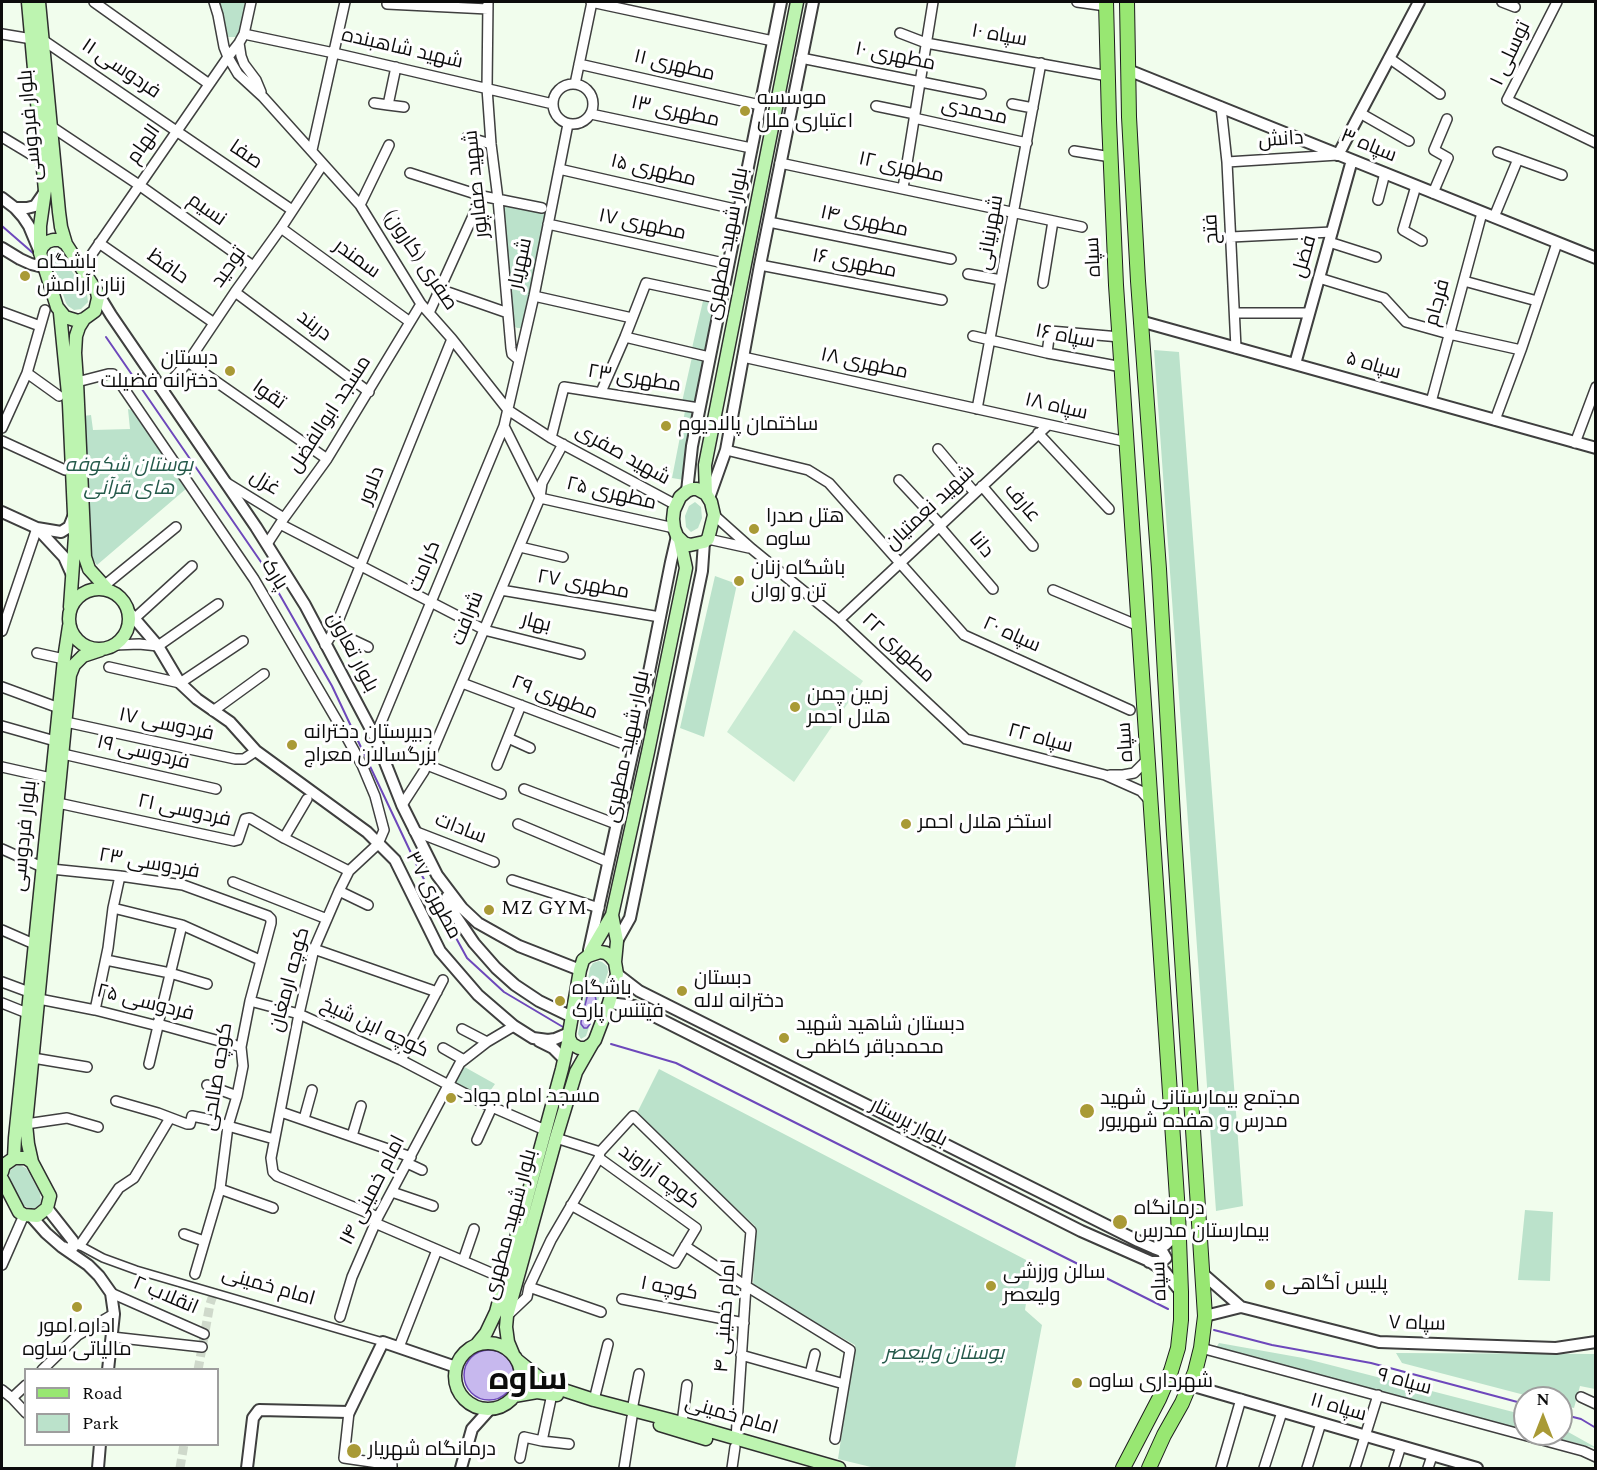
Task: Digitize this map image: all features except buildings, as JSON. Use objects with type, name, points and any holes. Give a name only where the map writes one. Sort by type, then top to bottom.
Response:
[{"type":"main road","name":"بلوار فردوسی","points":[[28,2],[37,39],[52,128],[59,212],[66,244]]},
{"type":"main road","name":"بلوار فردوسی","points":[[39,2],[37,39],[45,191],[40,226],[40,253],[60,313]]},
{"type":"main road","name":"بلوار شهید مطهری","points":[[708,496],[705,465],[797,2]]},
{"type":"main road","name":"سپاه","points":[[1127,2],[1129,117],[1140,321],[1159,569],[1205,1316],[1201,1348],[1190,1385],[1152,1463]]},
{"type":"main road","name":"سپاه","points":[[1106,4],[1119,337],[1179,1232],[1181,1292],[1178,1348],[1171,1371],[1160,1399],[1123,1468]]},
{"type":"main road","points":[[1108,73],[1128,70]]},
{"type":"main road","points":[[40,253],[47,242],[60,240],[66,244],[99,298],[98,305],[79,327],[75,353],[85,557],[89,569],[106,588],[124,602],[132,614],[128,630],[122,639],[115,645],[101,650],[84,646],[72,634],[69,626],[75,536],[69,403],[60,313]]},
{"type":"main road","points":[[60,313],[71,320],[87,318]]},
{"type":"main road","points":[[704,541],[690,545],[677,535],[673,514],[680,497],[689,490],[705,465]]},
{"type":"main road","points":[[686,568],[704,541],[714,515],[708,496],[697,489],[689,490]]},
{"type":"main road","name":"بلوار شهید مطهری","points":[[501,1314],[576,1072],[592,1044],[609,1003],[616,968],[617,941],[612,915],[686,568],[677,535]]},
{"type":"main road","points":[[70,607],[82,594],[90,590],[106,588]]},
{"type":"main road","name":"بلوار فردوسی","points":[[14,1158],[27,1013],[34,995],[47,868],[51,778],[69,626]]},
{"type":"main road","name":"بلوار فردوسی","points":[[32,1162],[26,1124],[33,1058],[34,944],[58,803],[70,675],[74,665],[83,656],[101,650]]},
{"type":"main road","points":[[588,956],[612,915]]},
{"type":"main road","points":[[580,970],[583,960],[600,952],[606,953],[616,968]]},
{"type":"main road","name":"بلوار شهید مطهری","points":[[501,1314],[505,1278],[564,1059],[580,970]]},
{"type":"main road","points":[[569,1036],[573,1044],[579,1048],[586,1048],[592,1044]]},
{"type":"main road","points":[[14,1158],[26,1158],[32,1162],[50,1196],[47,1208],[37,1216],[28,1216],[16,1207],[2,1176],[8,1161],[14,1158]]},
{"type":"main road","points":[[501,1314],[508,1342],[520,1368],[521,1380],[514,1396],[503,1405],[490,1409],[475,1406],[462,1397],[455,1382],[456,1366],[460,1357],[477,1344],[501,1314]]},
{"type":"main road","points":[[477,1344],[494,1343],[504,1347],[515,1357]]},
{"type":"main road","name":"امام خمینی","points":[[515,1357],[548,1385],[632,1414],[682,1423],[808,1468]]},
{"type":"main road","name":"امام خمینی","points":[[514,1396],[537,1392],[552,1394],[839,1468]]},
{"type":"main road","points":[[1137,1445],[1141,1454],[1152,1463]]},
{"type":"street","points":[[94,2],[209,84]]},
{"type":"street","points":[[214,2],[228,57],[243,80],[264,97]]},
{"type":"street","points":[[251,2],[241,39],[244,64],[256,80],[264,97]]},
{"type":"street","points":[[312,150],[345,2]]},
{"type":"street","points":[[575,84],[591,2],[773,41]]},
{"type":"street","points":[[689,490],[692,447],[699,408],[781,2]]},
{"type":"street","points":[[708,496],[726,450],[780,162],[813,2]]},
{"type":"street","points":[[903,188],[933,2]]},
{"type":"street","points":[[1077,2],[1106,4]]},
{"type":"street","points":[[1338,155],[1419,2]]},
{"type":"street","points":[[1502,2],[1515,7]]},
{"type":"street","name":"توسلی ۱","points":[[1557,2],[1507,100],[1596,142]]},
{"type":"street","points":[[387,4],[488,5]]},
{"type":"street","name":"شهید صفاپور","points":[[488,5],[487,88],[491,144],[512,354],[519,360]]},
{"type":"street","name":"سپاه ۱۰","points":[[900,33],[926,43],[1108,73]]},
{"type":"street","points":[[2,34],[37,39]]},
{"type":"street","name":"فردوسی ۱۱","points":[[37,39],[177,131]]},
{"type":"street","name":"الهام","points":[[92,254],[241,39]]},
{"type":"street","name":"شهید شاهبنده","points":[[241,39],[334,53],[553,104]]},
{"type":"street","name":"مطهری ۱۰","points":[[801,58],[981,94]]},
{"type":"street","points":[[1389,58],[1440,94]]},
{"type":"street","name":"شهرنیانی","points":[[977,409],[1041,63]]},
{"type":"street","name":"مطهری ۱۱","points":[[579,64],[760,105]]},
{"type":"street","points":[[388,105],[396,67]]},
{"type":"street","name":"سپاه ۳","points":[[1128,70],[1596,258]]},
{"type":"street","points":[[575,84],[585,88],[592,96],[594,103],[591,114],[586,120],[574,125],[561,121],[556,115],[553,104],[558,90],[575,84]]},
{"type":"street","name":"صفری (کارون)","points":[[264,97],[360,205],[421,304],[452,339],[508,411],[551,438]]},
{"type":"street","points":[[374,103],[404,107]]},
{"type":"street","points":[[1012,104],[1033,108]]},
{"type":"street","name":"محمدی","points":[[876,106],[1027,143]]},
{"type":"street","name":"فتح","points":[[1221,107],[1227,162],[1236,348]]},
{"type":"street","points":[[1360,113],[1409,141]]},
{"type":"street","name":"مطهری ۱۳","points":[[591,114],[751,148]]},
{"type":"street","points":[[1432,193],[1448,158],[1434,150],[1447,119]]},
{"type":"street","name":"شهریار","points":[[508,411],[534,296],[568,124]]},
{"type":"street","name":"نسیم","points":[[52,128],[139,185],[253,266]]},
{"type":"street","name":"صفا","points":[[177,131],[292,210]]},
{"type":"street","points":[[2,137],[42,161]]},
{"type":"street","points":[[467,137],[491,144]]},
{"type":"street","points":[[360,205],[388,146]]},
{"type":"street","points":[[1074,151],[1111,157]]},
{"type":"street","points":[[1498,152],[1562,175]]},
{"type":"street","name":"دانش","points":[[1227,162],[1338,155]]},
{"type":"street","points":[[1494,218],[1518,159]]},
{"type":"street","name":"فضل","points":[[1295,364],[1352,160]]},
{"type":"street","name":"مطهری ۱۲","points":[[780,162],[1082,227]]},
{"type":"street","name":"توحید","points":[[162,390],[188,362],[323,164]]},
{"type":"street","name":"مطهری ۱۵","points":[[560,169],[739,210]]},
{"type":"street","points":[[410,173],[482,196],[542,208]]},
{"type":"street","points":[[1378,200],[1385,174]]},
{"type":"street","points":[[1416,186],[1403,230],[1422,241]]},
{"type":"street","points":[[15,208],[35,206],[45,191]]},
{"type":"street","points":[[429,313],[482,196]]},
{"type":"street","points":[[2,198],[15,208],[29,226],[40,253]]},
{"type":"street","name":"فرجام","points":[[1431,402],[1482,213]]},
{"type":"street","points":[[1043,283],[1053,221]]},
{"type":"street","name":"مطهری ۱۴","points":[[769,222],[951,260]]},
{"type":"street","name":"مطهری ۱۷","points":[[548,224],[728,264]]},
{"type":"street","name":"سمندر","points":[[281,228],[410,322]]},
{"type":"street","points":[[1231,237],[1331,237],[1376,257]]},
{"type":"street","name":"حافظ","points":[[99,243],[214,323]]},
{"type":"street","points":[[1495,420],[1557,243]]},
{"type":"street","points":[[3,252],[43,267]]},
{"type":"street","name":"مطهری ۱۶","points":[[760,265],[942,300]]},
{"type":"street","points":[[968,273],[1001,280]]},
{"type":"street","points":[[1319,278],[1384,298],[1406,322],[1521,350]]},
{"type":"street","points":[[1464,281],[1537,301]]},
{"type":"street","points":[[601,392],[646,283],[721,300]]},
{"type":"street","points":[[439,289],[508,313]]},
{"type":"street","name":"بلوار تعاون","points":[[97,292],[267,544],[305,605],[375,737],[402,805],[436,875],[462,908],[478,923],[519,946],[580,970]]},
{"type":"street","name":"دربند","points":[[235,292],[369,392]]},
{"type":"street","points":[[534,296],[632,318]]},
{"type":"street","name":"مسجد ابوالفضل","points":[[267,544],[327,459],[421,304]]},
{"type":"street","points":[[2,428],[27,373],[45,310]]},
{"type":"street","points":[[2,312],[40,326]]},
{"type":"street","points":[[1235,314],[1309,313]]},
{"type":"street","points":[[87,318],[111,315]]},
{"type":"street","name":"سپاه ۵","points":[[1140,321],[1596,448]]},
{"type":"street","points":[[1047,353],[1050,332],[1119,337]]},
{"type":"street","name":"سپاه ۱۶","points":[[974,336],[1122,367]]},
{"type":"street","points":[[625,337],[710,357]]},
{"type":"street","name":"دلاور","points":[[325,645],[334,631],[452,339]]},
{"type":"street","name":"مطهری ۱۸","points":[[743,357],[977,409]]},
{"type":"street","name":"تقوا","points":[[188,362],[327,459]]},
{"type":"street","points":[[27,373],[59,396]]},
{"type":"street","name":"پارک","points":[[77,382],[108,374],[116,376],[251,573],[362,765],[377,803],[384,830],[378,844]]},
{"type":"street","name":"مطهری ۲۳","points":[[551,438],[564,387],[699,408]]},
{"type":"street","points":[[1575,443],[1596,387]]},
{"type":"street","name":"سپاه ۱۸","points":[[977,409],[1127,442]]},
{"type":"street","name":"کرامت","points":[[375,737],[504,426],[508,411]]},
{"type":"street","name":"شهید نعمتیان","points":[[839,620],[1048,424]]},
{"type":"street","points":[[504,426],[540,498]]},
{"type":"street","points":[[1038,434],[1109,509]]},
{"type":"street","name":"شهید صفری","points":[[551,438],[676,505]]},
{"type":"street","points":[[2,441],[64,470]]},
{"type":"street","name":"شرافت","points":[[402,805],[427,765],[482,629],[540,498],[542,483],[563,444]]},
{"type":"street","name":"عارف","points":[[938,449],[1033,546]]},
{"type":"street","name":"سپاه ۲۰","points":[[726,450],[808,470],[829,483],[964,635],[1130,710]]},
{"type":"street","name":"دانا","points":[[899,480],[993,589]]},
{"type":"street","name":"غزل","points":[[225,482],[282,521],[360,565]]},
{"type":"street","name":"مطهری ۲۵","points":[[540,498],[677,535]]},
{"type":"street","points":[[2,512],[37,528],[61,532],[69,527],[74,517]]},
{"type":"street","points":[[714,515],[752,549]]},
{"type":"street","points":[[106,588],[176,527]]},
{"type":"street","points":[[37,528],[64,557],[73,577]]},
{"type":"street","points":[[2,631],[37,528]]},
{"type":"street","points":[[588,956],[634,748],[677,535]]},
{"type":"street","points":[[617,941],[630,918],[702,571],[704,541]]},
{"type":"street","name":"مطهری ۲۲","points":[[704,541],[752,549],[839,620],[966,739]]},
{"type":"street","points":[[520,547],[563,557]]},
{"type":"street","name":"بهار","points":[[360,565],[482,629],[580,654]]},
{"type":"street","points":[[180,684],[158,646],[132,614],[192,566]]},
{"type":"street","name":"مطهری ۲۷","points":[[501,590],[660,617]]},
{"type":"street","points":[[1053,590],[1139,626]]},
{"type":"street","points":[[115,645],[158,646],[218,603]]},
{"type":"street","points":[[334,631],[368,647]]},
{"type":"street","points":[[108,667],[180,684],[243,641]]},
{"type":"street","points":[[37,653],[64,659]]},
{"type":"street","points":[[213,711],[264,674]]},
{"type":"street","name":"مطهری ۲۹","points":[[462,683],[634,748]]},
{"type":"street","name":"مطهری ۳۷","points":[[180,684],[230,722],[256,751],[367,832],[395,860],[440,951],[478,995],[514,1026],[553,1048],[564,1059]]},
{"type":"street","points":[[2,687],[59,708]]},
{"type":"street","points":[[497,765],[521,705]]},
{"type":"street","name":"فردوسی ۱۷","points":[[66,722],[235,759],[244,759],[256,751]]},
{"type":"street","points":[[2,726],[55,741]]},
{"type":"street","points":[[508,738],[530,748]]},
{"type":"street","name":"سپاه ۲۲","points":[[966,739],[1105,775]]},
{"type":"street","name":"فردوسی ۱۹","points":[[63,754],[216,789]]},
{"type":"street","points":[[1105,775],[1123,775],[1134,772],[1147,760]]},
{"type":"street","points":[[427,765],[501,794]]},
{"type":"street","points":[[2,766],[51,778]]},
{"type":"street","points":[[1105,775],[1141,791],[1150,801]]},
{"type":"street","points":[[524,789],[616,824]]},
{"type":"street","points":[[307,799],[284,838],[349,871]]},
{"type":"street","name":"فردوسی ۲۱","points":[[58,803],[234,841],[238,840],[245,819],[250,818],[284,838]]},
{"type":"street","points":[[518,824],[608,862]]},
{"type":"street","name":"سادات","points":[[414,831],[494,862]]},
{"type":"street","name":"کوچه ارمغان","points":[[377,1220],[277,1176],[273,1172],[272,1151],[299,1014],[315,950],[349,871],[378,844]]},
{"type":"street","name":"فردوسی ۲۳","points":[[2,849],[47,868],[183,885],[271,919]]},
{"type":"street","points":[[436,875],[455,915],[474,943],[496,968],[515,985],[539,1001],[572,1017]]},
{"type":"street","points":[[95,1010],[120,876]]},
{"type":"street","points":[[512,880],[599,908]]},
{"type":"street","points":[[233,882],[327,919]]},
{"type":"street","points":[[339,891],[369,905]]},
{"type":"street","points":[[113,908],[182,925],[260,960]]},
{"type":"street","name":"کوچه صالحی","points":[[195,1274],[220,1189],[228,1126],[243,1066],[241,1047],[250,1000],[271,919]]},
{"type":"street","points":[[149,1064],[182,925]]},
{"type":"street","points":[[2,930],[34,944]]},
{"type":"street","points":[[315,950],[437,992]]},
{"type":"street","points":[[106,960],[170,973],[207,984]]},
{"type":"street","name":"بلوار پرستار","points":[[616,968],[639,991],[1154,1248]]},
{"type":"street","points":[[401,1059],[443,980]]},
{"type":"street","name":"فردوسی ۲۵","points":[[2,982],[34,995],[241,1047]]},
{"type":"street","name":"کوچه ابن شیخ","points":[[250,1000],[299,1014],[401,1059],[492,1107],[545,1130]]},
{"type":"street","points":[[2,1003],[27,1013]]},
{"type":"street","name":"بلوار پرستار","points":[[609,1003],[634,1006],[1081,1231],[1149,1262],[1164,1271],[1181,1292]]},
{"type":"street","name":"امام خمینی ۱۴","points":[[340,1317],[352,1277],[377,1220],[460,1063],[487,1042],[514,1026]]},
{"type":"street","points":[[462,1029],[487,1042]]},
{"type":"street","points":[[533,1038],[548,1040],[569,1036]]},
{"type":"street","points":[[443,1048],[464,1060]]},
{"type":"street","points":[[33,1058],[87,1066]]},
{"type":"street","points":[[207,1085],[237,1096]]},
{"type":"street","points":[[304,1119],[312,1090]]},
{"type":"street","points":[[116,1101],[187,1124],[190,1124],[192,1116],[274,1140]]},
{"type":"street","points":[[352,1136],[361,1106]]},
{"type":"street","points":[[477,1140],[492,1107]]},
{"type":"street","points":[[281,1112],[352,1136],[409,1160],[423,1170]]},
{"type":"street","name":"امام خمینی ۴","points":[[600,1155],[633,1116],[751,1231],[736,1443],[732,1468]]},
{"type":"street","points":[[26,1124],[67,1118],[98,1127]]},
{"type":"street","points":[[62,1247],[67,1249],[73,1247],[119,1188],[134,1179],[170,1118]]},
{"type":"street","name":"کوچه آراوند","points":[[556,1138],[600,1155],[696,1228],[685,1246]]},
{"type":"street","points":[[501,1314],[527,1297],[529,1287],[551,1240],[600,1155]]},
{"type":"street","points":[[981,1181],[988,1166]]},
{"type":"street","points":[[220,1189],[273,1208]]},
{"type":"street","points":[[392,1192],[433,1206]]},
{"type":"street","points":[[571,1205],[675,1263],[685,1246],[850,1350],[835,1439]]},
{"type":"street","points":[[47,1208],[76,1243]]},
{"type":"street","points":[[2,1265],[28,1216],[62,1247],[88,1265],[107,1285],[111,1293],[114,1314],[108,1368]]},
{"type":"street","points":[[377,1220],[437,1250],[505,1278]]},
{"type":"street","points":[[463,1261],[474,1228]]},
{"type":"street","points":[[1154,1248],[1165,1245],[1179,1232]]},
{"type":"street","points":[[184,1234],[204,1241]]},
{"type":"street","name":"امام خمینی","points":[[76,1243],[103,1258],[136,1270],[399,1347],[456,1366]]},
{"type":"street","points":[[1149,1262],[1161,1262],[1166,1258],[1162,1251],[1154,1248]]},
{"type":"street","points":[[399,1347],[437,1250]]},
{"type":"street","name":"سپاه ۷","points":[[1202,1273],[1241,1306],[1379,1342],[1556,1348],[1596,1342]]},
{"type":"street","points":[[529,1287],[601,1312]]},
{"type":"street","name":"انقلاب ۲","points":[[111,1293],[204,1334]]},
{"type":"street","name":"کوچه ۱","points":[[622,1299],[744,1323]]},
{"type":"street","points":[[1205,1316],[1241,1306]]},
{"type":"street","points":[[44,1368],[78,1335],[114,1314]]},
{"type":"street","points":[[112,1337],[202,1347]]},
{"type":"street","points":[[382,1342],[349,1412],[344,1458],[392,1466],[392,1468]]},
{"type":"street","points":[[594,1400],[608,1344]]},
{"type":"street","name":"سپاه ۹","points":[[1201,1348],[1583,1451],[1596,1457]]},
{"type":"street","points":[[810,1374],[815,1354]]},
{"type":"street","points":[[741,1355],[844,1384]]},
{"type":"street","points":[[624,1468],[639,1374]]},
{"type":"street","points":[[682,1423],[687,1385]]},
{"type":"street","name":"سپاه ۱۱","points":[[1190,1385],[1471,1468]]},
{"type":"street","points":[[12,1398],[24,1387]]},
{"type":"street","points":[[2,1390],[24,1411]]},
{"type":"street","points":[[542,1441],[552,1394]]},
{"type":"street","points":[[1355,1468],[1378,1395]]},
{"type":"street","points":[[1581,1398],[1596,1404]]},
{"type":"street","points":[[1221,1468],[1240,1399]]},
{"type":"street","points":[[460,1468],[472,1429],[490,1409]]},
{"type":"street","points":[[247,1468],[253,1418],[260,1410],[349,1412]]},
{"type":"street","points":[[1264,1468],[1282,1412]]},
{"type":"street","points":[[1307,1468],[1321,1423]]},
{"type":"street","points":[[520,1458],[525,1437],[569,1444]]},
{"type":"street","points":[[98,1468],[100,1446]]},
{"type":"street","points":[[1394,1468],[1401,1446]]},
{"type":"street","points":[[1428,1468],[1432,1456]]},
{"type":"green space","points":[[218,2],[245,2],[239,37],[225,37]]},
{"type":"green space","points":[[502,203],[546,212],[522,328],[513,325]]},
{"type":"green space","points":[[59,252],[87,294],[88,302],[81,309],[74,310],[66,303],[51,258],[51,253]]},
{"type":"green space","points":[[703,301],[716,304],[706,351],[692,348]]},
{"type":"green space","points":[[1154,350],[1179,352],[1243,1206],[1216,1211]]},
{"type":"green space","points":[[692,357],[705,360],[696,405],[682,402]]},
{"type":"green space","name":"بوستان شکوفه های قرآنی","points":[[128,409],[136,411],[187,488],[97,565],[89,549],[83,416],[91,415],[93,430],[130,429]]},
{"type":"green space","points":[[685,411],[695,413],[684,480],[672,478]]},
{"type":"green space","points":[[695,502],[701,507],[702,518],[698,528],[691,532],[686,527],[685,516],[689,506]]},
{"type":"green space","points":[[715,576],[737,584],[704,737],[680,728]]},
{"type":"green space","name":"زمین چمن هلال احمر","points":[[794,630],[863,681],[794,782],[727,732]]},
{"type":"green space","points":[[602,962],[607,966],[608,972],[586,1036],[581,1039],[578,1034],[590,968],[593,963]],"holes":[[[590,994],[595,995],[596,1000],[590,1024],[584,1028],[581,1022],[587,997]]]},
{"type":"green space","points":[[461,1065],[495,1084],[483,1101],[450,1084]]},
{"type":"green space","name":"بوستان ولیعصر","points":[[659,1069],[1032,1263],[1025,1310],[1042,1325],[1015,1468],[875,1468],[838,1459],[855,1345],[753,1288],[755,1226],[636,1115]]},
{"type":"green space","points":[[20,1165],[26,1168],[40,1193],[40,1204],[35,1208],[24,1206],[10,1180],[11,1170]]},
{"type":"green space","points":[[1525,1210],[1553,1212],[1550,1281],[1518,1280]]},
{"type":"green space","points":[[1219,1343],[1303,1358],[1513,1412],[1513,1427],[1216,1348]]},
{"type":"green space","points":[[1396,1353],[1595,1354],[1595,1389],[1580,1386],[1574,1408],[1573,1386],[1513,1386],[1513,1392],[1402,1363]]},
{"type":"green space","points":[[1573,1435],[1595,1447],[1573,1442]]},
{"type":"shaded area","points":[[590,994],[595,995],[596,1000],[590,1024],[584,1028],[581,1022],[587,997]]},
{"type":"shaded area","points":[[484,1350],[494,1350],[507,1357],[514,1370],[514,1380],[507,1393],[494,1400],[484,1400],[475,1396],[468,1389],[464,1380],[464,1370],[468,1361],[475,1354]]},
{"type":"waterway","points":[[2,226],[33,253]]},
{"type":"waterway","points":[[106,337],[261,562],[332,686],[420,872],[467,958],[504,992],[563,1027]]},
{"type":"waterway","points":[[611,1044],[676,1063],[1168,1309]]},
{"type":"waterway","points":[[1214,1330],[1272,1345],[1371,1363],[1513,1401]]},
{"type":"waterway","points":[[1573,1417],[1596,1428]]},
{"type":"tunnel","points":[[198,1368],[214,1292]]},
{"type":"tunnel","points":[[180,1468],[184,1446]]},
{"type":"place","name":"موسسه اعتباری ملل","points":[[745,111]]},
{"type":"place","name":"باشگاه زنان آرامش","points":[[25,276]]},
{"type":"place","name":"دبستان دخترانه فضیلت","points":[[230,371]]},
{"type":"place","name":"ساختمان پالادیوم","points":[[666,426]]},
{"type":"place","name":"هتل صدرا ساوه","points":[[754,529]]},
{"type":"place","name":"باشگاه زنان تن و روان","points":[[739,581]]},
{"type":"place","name":"زمین چمن هلال احمر","points":[[795,707]]},
{"type":"place","name":"دبیرستان دخترانه بزرگسالان معراج","points":[[292,745]]},
{"type":"place","name":"استخر هلال احمر","points":[[906,824]]},
{"type":"place","name":"MZ GYM","points":[[489,910]]},
{"type":"place","name":"دبستان دخترانه لاله","points":[[682,991]]},
{"type":"place","name":"باشگاه فیتنس پارک","points":[[560,1001]]},
{"type":"place","name":"دبستان شاهید شهید محمدباقر کاظمی","points":[[784,1038]]},
{"type":"place","name":"مسجد امام جواد","points":[[451,1098]]},
{"type":"place","name":"مجتمع بیمارستانی شهید مدرس و هفده شهریور","points":[[1087,1111]]},
{"type":"place","name":"درمانگاه بیمارستان مدرس","points":[[1120,1222]]},
{"type":"place","name":"پلیس آگاهی","points":[[1270,1285]]},
{"type":"place","name":"سالن ورزشی ولیعصر","points":[[991,1286]]},
{"type":"place","name":"اداره امور مالیاتی ساوه","points":[[77,1307]]},
{"type":"place","name":"شهرداری ساوه","points":[[1077,1383]]},
{"type":"place","name":"درمانگاه شهریار","points":[[354,1451]]},
{"type":"district","name":"ساوه","points":[[528,1383]]}]
